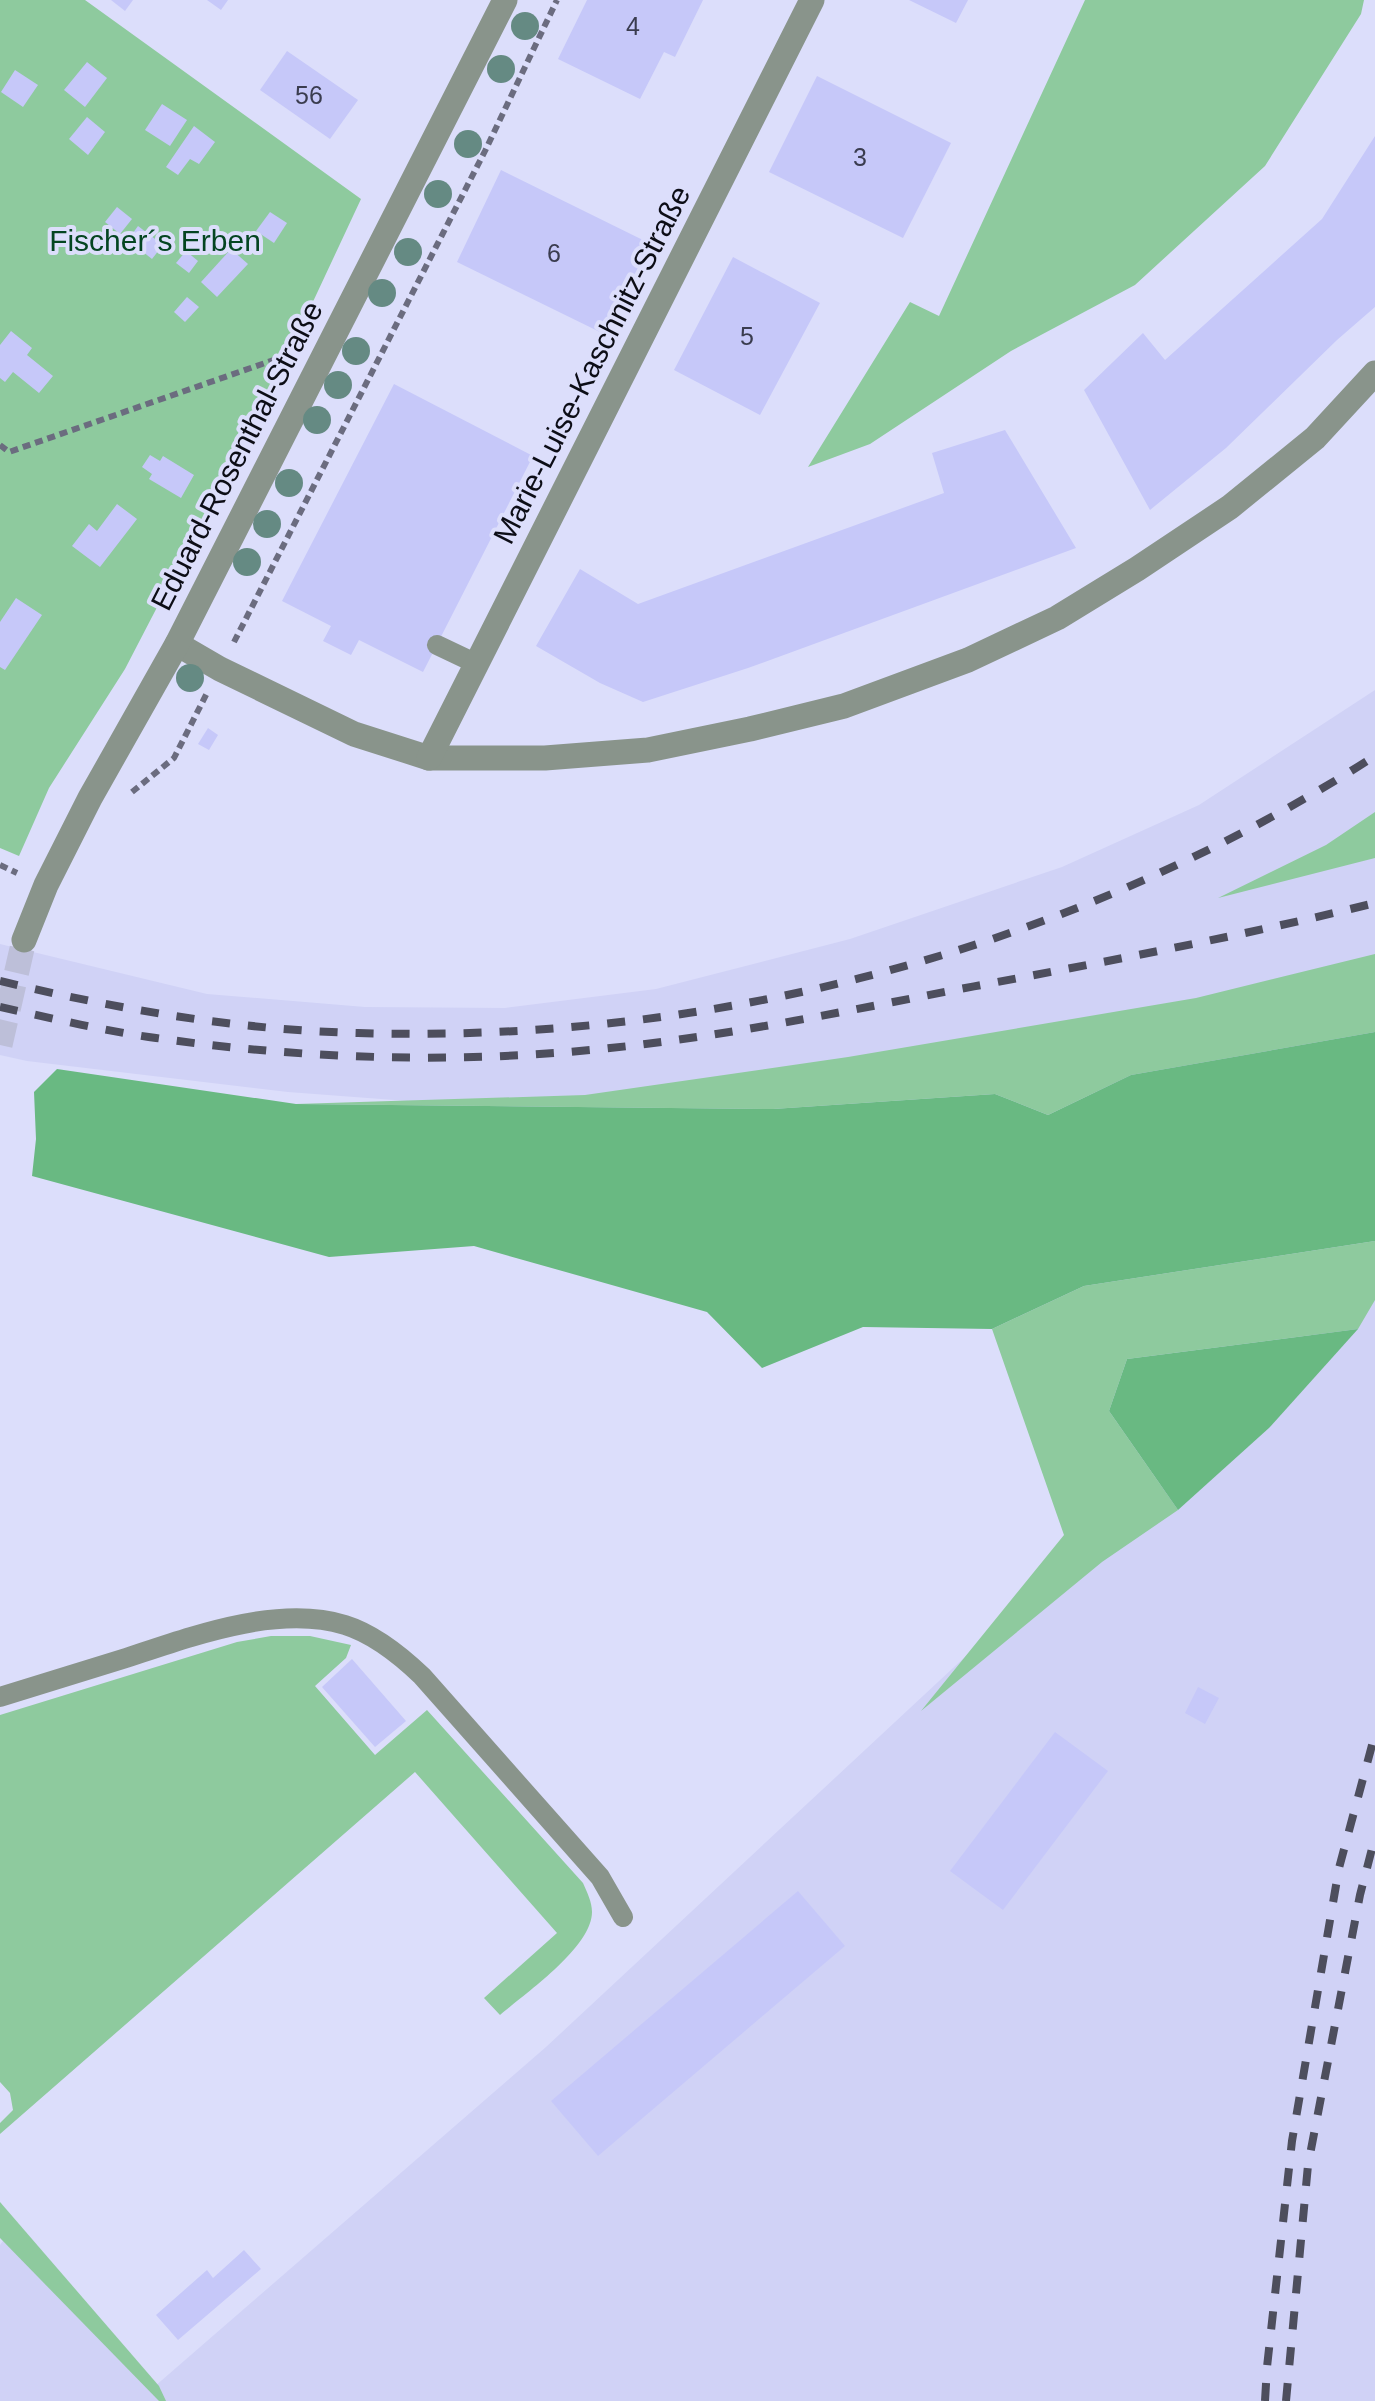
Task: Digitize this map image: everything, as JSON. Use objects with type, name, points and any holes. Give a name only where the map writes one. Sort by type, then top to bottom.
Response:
[{"type":"street","name":"Eduard-Rosenthal-Straße","points":[[24,940],[46,885],[90,798],[177,644],[505,0]]},
{"type":"street","name":"Marie-Luise-Kaschnitz-Straße","points":[[429,758],[812,0]]},
{"type":"street","points":[[177,644],[354,734],[429,758],[545,758],[648,750],[750,730],[844,706],[968,660],[1073,608],[1230,507],[1314,438],[1375,373]]},
{"type":"lane","points":[[436,645],[477,664]]},
{"type":"lane","points":[[0,1698],[194,1636],[244,1625],[281,1620],[345,1625],[400,1656],[422,1676],[600,1877],[623,1916]]},
{"type":"path","points":[[90,798],[117,804],[174,758],[485,150],[557,0]]},
{"type":"path","points":[[0,445],[8,452],[289,353],[319,368]]},
{"type":"shaded area","points":[[1375,690],[1375,1046],[1104,1091],[434,1103],[288,1092],[0,1055],[0,944],[207,994],[365,1007],[505,1008],[656,989],[850,939],[1062,867],[1199,805]]},
{"type":"shaded area","points":[[1375,1239],[1375,2401],[0,2401],[3,2241],[154,2387],[546,2047],[1011,1614],[1279,1384]]},
{"type":"green space","name":"Fischer´s Erben","points":[[0,0],[85,0],[361,199],[289,353],[125,669],[49,788],[19,856],[0,848]]},
{"type":"green space","points":[[1085,0],[1364,0],[1361,14],[1265,166],[1135,285],[1011,351],[870,444],[808,467],[910,302],[939,316]]},
{"type":"green space","points":[[1375,812],[1375,858],[1218,898],[1326,845]]},
{"type":"green space","points":[[1375,954],[1375,1032],[1131,1075],[1048,1115],[995,1094],[773,1109],[296,1104],[585,1095],[848,1057],[1196,998]]},
{"type":"green space","points":[[1375,1032],[1375,1241],[1084,1286],[992,1329],[863,1327],[762,1368],[707,1312],[474,1246],[329,1257],[32,1176],[36,1139],[34,1092],[57,1069],[296,1104],[773,1109],[995,1094],[1048,1115],[1131,1075]]},
{"type":"green space","points":[[1375,1241],[1375,1300],[1358,1329],[1127,1359],[1109,1411],[1178,1510],[1102,1562],[921,1711],[1064,1535],[992,1329],[1084,1286]]},
{"type":"green space","points":[[1358,1329],[1269,1428],[1178,1510],[1109,1411],[1127,1359]]},
{"type":"green space","points":[[271,1636],[310,1636],[351,1645],[346,1658],[315,1686],[375,1755],[427,1710],[583,1883],[592,1908],[589,1926],[556,1968],[500,2015],[484,1998],[557,1933],[415,1772],[0,2134],[0,2123],[13,2110],[10,2093],[0,2082],[0,1715],[237,1642]]},
{"type":"green space","points":[[0,2202],[159,2386],[166,2401],[159,2401],[0,2238]]},
{"type":"building","points":[[111,0],[133,0],[125,11]]},
{"type":"building","points":[[207,0],[228,0],[221,10]]},
{"type":"building","points":[[587,0],[703,0],[675,57],[664,52],[640,99],[558,59]]},
{"type":"building","points":[[909,0],[968,0],[956,23]]},
{"type":"building","points":[[287,51],[358,100],[330,139],[260,90]]},
{"type":"building","points":[[87,62],[107,78],[85,107],[64,90]]},
{"type":"building","points":[[15,70],[38,85],[23,107],[1,92]]},
{"type":"building","points":[[817,76],[951,143],[903,238],[769,172]]},
{"type":"building","points":[[162,104],[187,120],[170,146],[145,130]]},
{"type":"building","points":[[87,117],[105,132],[88,155],[69,139]]},
{"type":"building","points":[[194,126],[215,142],[199,164],[190,159],[178,175],[166,167]]},
{"type":"building","points":[[1375,136],[1375,307],[1226,448],[1150,510],[1084,390],[1143,333],[1165,360],[1322,219]]},
{"type":"building","points":[[501,170],[651,244],[606,335],[457,262]]},
{"type":"building","points":[[117,207],[132,219],[120,234],[105,222]]},
{"type":"building","points":[[270,212],[287,223],[274,243],[256,231]]},
{"type":"building","points":[[138,226],[163,245],[152,259],[128,240]]},
{"type":"building","points":[[231,249],[248,264],[217,297],[201,282]]},
{"type":"building","points":[[186,251],[198,261],[189,273],[176,263]]},
{"type":"building","points":[[733,257],[820,303],[760,415],[674,370]]},
{"type":"building","points":[[187,297],[199,307],[185,322],[174,312]]},
{"type":"building","points":[[11,331],[32,348],[27,355],[53,376],[39,393],[13,372],[5,382],[0,378],[0,345]]},
{"type":"building","points":[[394,384],[533,456],[423,672],[359,640],[351,655],[323,641],[331,626],[282,601]]},
{"type":"building","points":[[1005,430],[1076,548],[748,668],[643,702],[600,683],[536,646],[580,569],[638,604],[944,493],[932,453]]},
{"type":"building","points":[[150,455],[160,461],[163,456],[194,475],[181,498],[149,479],[152,474],[142,467]]},
{"type":"building","points":[[117,504],[137,519],[100,567],[72,546],[89,524],[97,531]]},
{"type":"building","points":[[16,598],[42,615],[5,670],[0,667],[0,622]]},
{"type":"building","points":[[208,728],[218,735],[209,750],[198,744]]},
{"type":"building","points":[[352,1659],[406,1721],[375,1747],[322,1687]]},
{"type":"building","points":[[1198,1687],[1219,1698],[1205,1724],[1185,1713]]},
{"type":"building","points":[[1055,1732],[1108,1771],[1003,1910],[950,1871]]},
{"type":"building","points":[[798,1891],[845,1946],[598,2156],[551,2101]]},
{"type":"building","points":[[244,2250],[261,2269],[178,2340],[156,2315],[207,2270],[213,2278]]},
{"type":"tunnel","points":[[0,1045],[24,940]]},
{"type":"railway","points":[[0,981],[178,1016],[267,1028],[358,1033],[492,1032],[625,1022],[757,1001],[887,971],[1014,931],[1139,882],[1259,824],[1375,756]]},
{"type":"railway","points":[[0,1007],[136,1035],[267,1051],[434,1058],[545,1054],[646,1044],[781,1023],[1168,949],[1375,903]]},
{"type":"railway","points":[[1265,2401],[1292,2141],[1339,1868],[1375,1734]]},
{"type":"railway","points":[[1286,2401],[1308,2165],[1360,1895],[1375,1837]]}]
